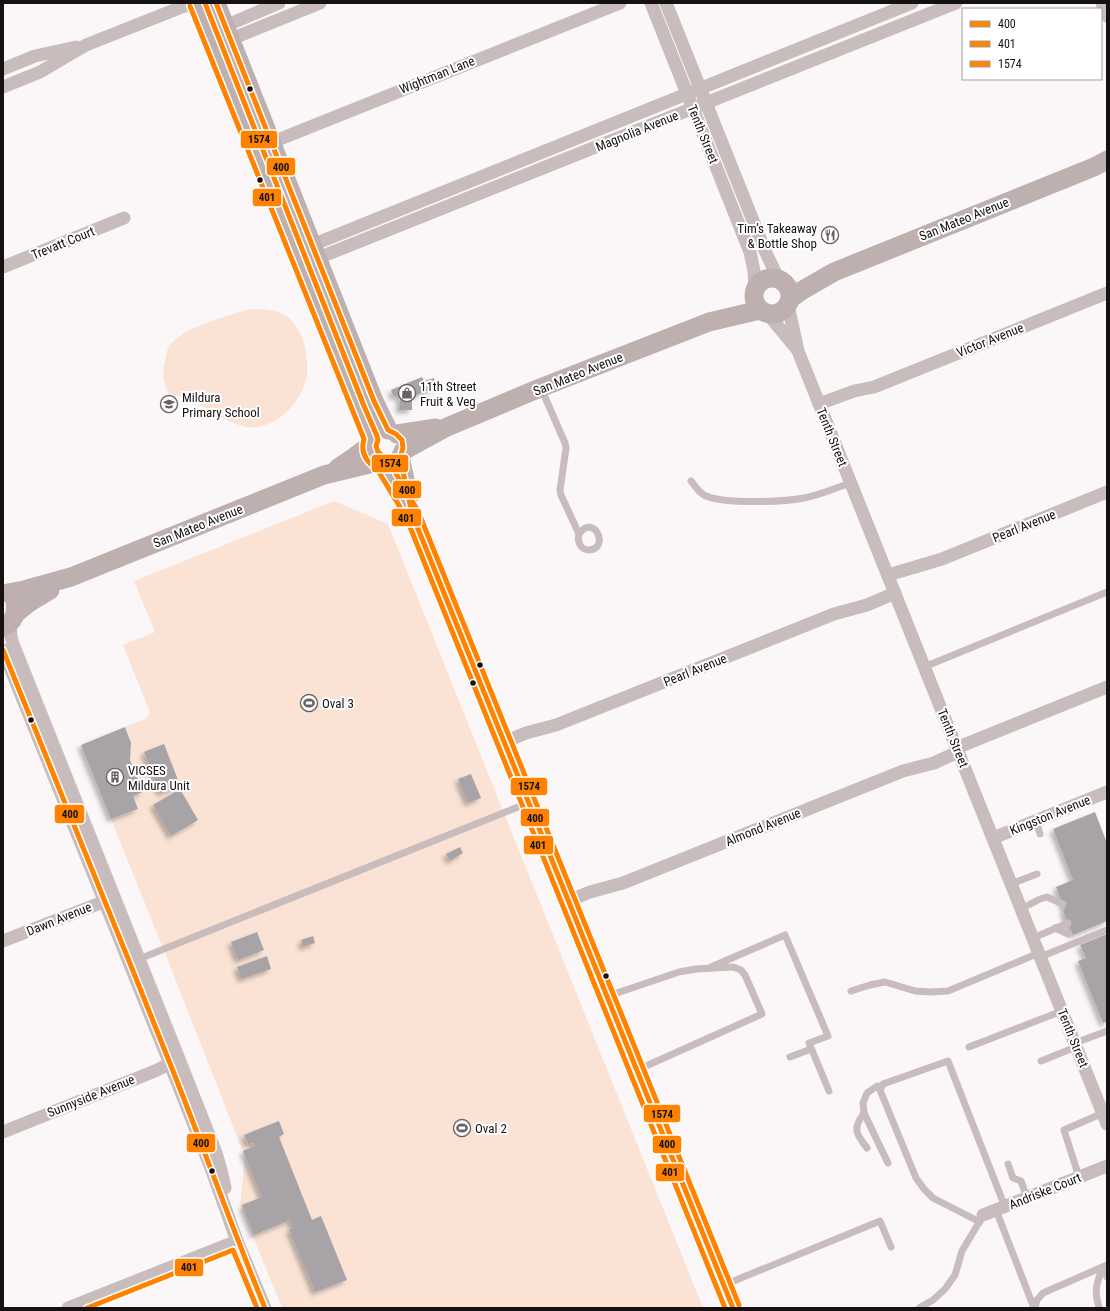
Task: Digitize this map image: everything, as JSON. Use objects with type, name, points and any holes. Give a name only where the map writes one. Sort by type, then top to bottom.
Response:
[{"type":"main road","points":[[197,3],[222,34]]},
{"type":"main road","points":[[216,3],[222,34],[263,145],[298,259],[370,442],[371,455],[380,463],[412,514],[733,1308]]},
{"type":"main road","points":[[263,145],[315,252],[374,401],[397,443],[412,514]]},
{"type":"main road","name":"San Mateo Avenue","points":[[789,302],[802,291],[834,272],[1103,164]]},
{"type":"main road","points":[[298,259],[315,252]]},
{"type":"main road","name":"San Mateo Avenue","points":[[781,280],[834,272]]},
{"type":"main road","points":[[773,278],[781,280],[789,289],[789,302],[780,313],[759,302],[762,281],[773,278]]},
{"type":"main road","name":"San Mateo Avenue","points":[[397,443],[448,427],[540,388],[759,302]]},
{"type":"main road","points":[[370,442],[378,432],[397,443]]},
{"type":"main road","name":"San Mateo Avenue","points":[[5,591],[24,590],[71,577],[324,475],[350,460],[370,442]]},
{"type":"main road","points":[[380,463],[392,463],[397,443]]},
{"type":"main road","name":"San Mateo Avenue","points":[[324,475],[380,463]]},
{"type":"main road","name":"San Mateo Avenue","points":[[10,621],[30,602],[71,577]]},
{"type":"main road","points":[[5,591],[15,602],[10,621]]},
{"type":"street","points":[[3,87],[40,72],[86,45],[192,3]]},
{"type":"street","points":[[222,34],[279,3]]},
{"type":"street","points":[[222,34],[320,3]]},
{"type":"street","name":"Wightman Lane","points":[[263,145],[620,3]]},
{"type":"street","name":"Tenth Street","points":[[651,3],[687,94],[699,106],[766,253],[781,280]]},
{"type":"street","name":"Tenth Street","points":[[666,3],[699,88],[699,106],[750,252],[759,302],[798,351]]},
{"type":"street","name":"Magnolia Avenue","points":[[315,252],[382,217],[912,3]]},
{"type":"street","name":"Magnolia Avenue","points":[[315,252],[387,231],[895,27],[927,8],[956,3]]},
{"type":"street","points":[[1102,3],[1107,16]]},
{"type":"street","points":[[889,12],[895,27]]},
{"type":"street","points":[[856,26],[862,40]]},
{"type":"street","points":[[819,40],[826,55]]},
{"type":"street","points":[[3,69],[36,56],[86,45]]},
{"type":"street","points":[[788,53],[794,68]]},
{"type":"street","points":[[752,67],[758,82]]},
{"type":"street","points":[[636,114],[642,129]]},
{"type":"street","points":[[603,128],[609,143]]},
{"type":"street","points":[[567,142],[573,157]]},
{"type":"street","points":[[534,155],[539,170]]},
{"type":"street","points":[[483,176],[488,190]]},
{"type":"street","points":[[433,196],[439,210]]},
{"type":"street","points":[[382,217],[387,231]]},
{"type":"street","name":"Trevatt Court","points":[[3,267],[124,218]]},
{"type":"street","name":"Victor Avenue","points":[[821,408],[854,391],[874,387],[1107,294]]},
{"type":"street","name":"Tenth Street","points":[[789,302],[798,351],[1105,1118]]},
{"type":"street","name":"Pearl Avenue","points":[[506,746],[526,733],[556,725],[834,614],[942,559],[1107,492]]},
{"type":"street","points":[[10,621],[11,638],[13,644],[110,899],[175,1062],[221,1170],[226,1190],[229,1218],[265,1308]]},
{"type":"street","points":[[3,650],[110,899],[139,959],[175,1062]]},
{"type":"street","name":"Almond Avenue","points":[[570,904],[590,892],[623,883],[902,771],[934,763],[957,748],[1107,687]]},
{"type":"street","name":"Kingston Avenue","points":[[993,838],[1107,792]]},
{"type":"street","name":"Dawn Avenue","points":[[3,941],[110,899]]},
{"type":"street","name":"Sunnyside Avenue","points":[[3,1132],[175,1062]]},
{"type":"street","name":"Andriske Court","points":[[991,1214],[1107,1166]]},
{"type":"street","points":[[68,1308],[237,1241]]},
{"type":"lane","points":[[540,388],[565,443],[566,448],[560,490],[579,534]]},
{"type":"lane","points":[[692,481],[702,494],[707,497],[722,500],[759,501],[803,499],[827,492],[851,482]]},
{"type":"lane","points":[[924,667],[1107,592]]},
{"type":"lane","points":[[139,959],[529,802]]},
{"type":"lane","points":[[1036,820],[1040,834]]},
{"type":"lane","points":[[1011,884],[1037,874]]},
{"type":"lane","points":[[1021,908],[1047,897],[1063,904]]},
{"type":"lane","points":[[1033,938],[1068,923]]},
{"type":"lane","points":[[1055,928],[1068,934]]},
{"type":"lane","points":[[851,991],[885,982],[915,991],[948,991],[1107,930]]},
{"type":"lane","points":[[708,968],[784,935],[828,1036],[809,1043],[829,1091]]},
{"type":"lane","points":[[607,996],[679,972],[708,968],[733,968],[740,970],[745,975],[762,1014],[637,1071]]},
{"type":"lane","points":[[969,1047],[1062,1011]]},
{"type":"lane","points":[[1040,1061],[1107,1031]]},
{"type":"lane","points":[[790,1057],[811,1049]]},
{"type":"lane","points":[[888,1162],[864,1113],[863,1103],[867,1093],[877,1086],[881,1087],[883,1084],[948,1061],[991,1214],[1035,1308]]},
{"type":"lane","points":[[881,1087],[880,1090],[916,1178],[924,1189],[933,1198],[991,1214]]},
{"type":"lane","points":[[864,1113],[858,1121],[856,1128],[860,1139],[867,1148]]},
{"type":"lane","points":[[1079,1177],[1064,1130],[1105,1118]]},
{"type":"lane","points":[[1008,1164],[1013,1178],[1021,1181],[1027,1198]]},
{"type":"lane","points":[[919,1308],[933,1300],[946,1289],[955,1275],[962,1251],[991,1214]]},
{"type":"lane","points":[[724,1285],[880,1221],[891,1247]]},
{"type":"lane","points":[[1035,1308],[1037,1300],[1043,1293],[1106,1266]]},
{"type":"lane","points":[[1106,1266],[1107,1277]]},
{"type":"lane","points":[[1099,1308],[1095,1287],[1106,1266]]},
{"type":"shaded area","points":[[250,309],[264,309],[273,311],[289,318],[301,335],[307,362],[305,384],[294,403],[287,412],[278,419],[258,427],[241,426],[219,416],[187,398],[169,394],[165,386],[163,374],[169,346],[184,333],[206,323]]},
{"type":"shaded area","points":[[334,501],[388,524],[703,1308],[282,1308],[240,1205],[245,1157],[111,819],[138,809],[133,796],[143,792],[130,760],[131,743],[125,727],[147,718],[150,712],[123,645],[155,632],[134,581]]},
{"type":"building","name":"11th Street Fruit & Veg","points":[[422,377],[424,381],[434,378],[437,387],[412,397],[412,410],[399,410],[400,397],[393,396],[391,390]]},
{"type":"building","name":"VICSES Mildura Unit","points":[[125,727],[131,743],[130,760],[143,792],[133,796],[138,809],[111,819],[81,745]]},
{"type":"building","points":[[164,744],[180,785],[160,793],[144,752]]},
{"type":"building","points":[[471,774],[481,798],[468,803],[458,779]]},
{"type":"building","points":[[180,789],[198,820],[171,836],[153,805]]},
{"type":"building","points":[[1095,812],[1107,843],[1107,921],[1073,935],[1063,911],[1065,910],[1056,887],[1073,880],[1053,829]]},
{"type":"building","points":[[460,847],[463,853],[450,861],[446,854]]},
{"type":"building","points":[[257,932],[264,950],[238,960],[231,942]]},
{"type":"building","points":[[1107,934],[1107,1022],[1103,1023],[1078,961],[1086,958],[1080,945]]},
{"type":"building","points":[[313,936],[315,943],[303,947],[301,940]]},
{"type":"building","points":[[267,956],[271,969],[241,979],[237,967]]},
{"type":"building","points":[[279,1121],[284,1134],[279,1137],[312,1220],[321,1216],[347,1280],[315,1292],[289,1229],[293,1228],[290,1220],[254,1235],[242,1205],[262,1197],[243,1151],[255,1146],[253,1143],[248,1144],[244,1135]]},
{"type":"transit line","name":"1574","points":[[205,3],[377,436],[378,440],[376,446],[378,452],[388,460],[418,511],[739,1305]]},
{"type":"transit line","name":"400","points":[[216,3],[374,401],[388,430],[396,434],[402,440],[403,448],[400,457],[412,514],[733,1308]]},
{"type":"transit line","name":"401","points":[[190,6],[364,439],[363,453],[367,460],[377,469],[406,517],[725,1308]]},
{"type":"transit line","name":"400","points":[[3,650],[183,1096],[265,1308]]},
{"type":"transit line","name":"401","points":[[87,1308],[233,1250],[257,1308]]},
{"type":"place","name":"Tim’s Takeaway & Bottle Shop","points":[[830,235]]},
{"type":"place","name":"11th Street Fruit & Veg","points":[[407,393]]},
{"type":"place","name":"Mildura Primary School","points":[[169,404]]},
{"type":"place","name":"Oval 3","points":[[309,703]]},
{"type":"place","name":"VICSES Mildura Unit","points":[[115,777]]},
{"type":"place","name":"Oval 2","points":[[462,1128]]}]
